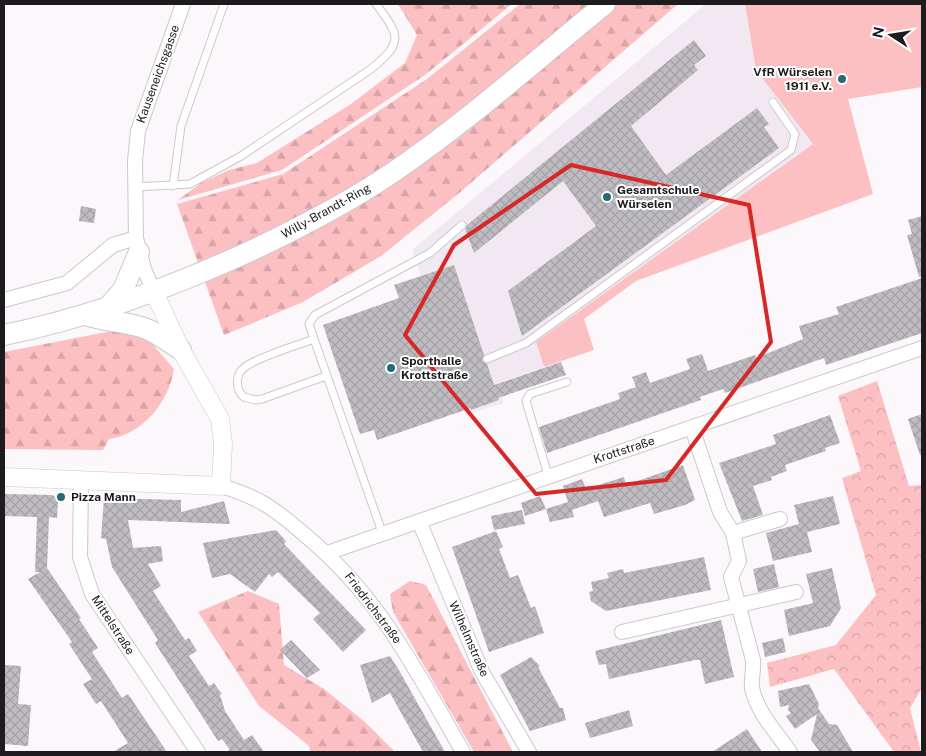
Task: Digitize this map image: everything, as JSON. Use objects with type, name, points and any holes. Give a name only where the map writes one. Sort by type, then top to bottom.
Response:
[{"type":"main road","name":"Willy-Brandt-Ring","points":[[4,335],[86,315],[154,292],[209,270],[310,223],[391,174],[449,132],[605,4]]},
{"type":"main road","points":[[108,308],[123,290],[138,245]]},
{"type":"main road","points":[[86,315],[102,321],[121,322],[147,329],[181,350]]},
{"type":"street","name":"Kauseneichsgasse","points":[[154,292],[138,245],[135,187],[138,131],[183,4]]},
{"type":"street","points":[[4,300],[67,282],[113,245],[138,245]]},
{"type":"street","points":[[154,292],[181,350],[220,419],[223,444],[221,486]]},
{"type":"street","name":"Krottstraße","points":[[327,552],[922,348]]},
{"type":"street","points":[[692,428],[720,512],[733,533],[739,561],[731,577],[753,660],[754,674],[752,684],[756,701],[790,752]]},
{"type":"street","name":"Friedrichstraße","points":[[4,477],[221,486],[258,498],[327,552],[363,591],[391,628],[463,752]]},
{"type":"street","name":"Mittelstraße","points":[[81,480],[80,557],[90,588],[198,752]]},
{"type":"street","points":[[733,533],[780,519]]},
{"type":"street","name":"Wilhelmstraße","points":[[418,521],[482,672],[529,752]]},
{"type":"street","points":[[622,632],[796,592]]},
{"type":"lane","points":[[173,186],[182,126],[224,4]]},
{"type":"lane","points":[[135,187],[190,184],[241,156],[391,53],[396,38],[392,25],[376,4]]},
{"type":"lane","points":[[488,359],[526,342],[791,150],[795,134],[773,102]]},
{"type":"lane","points":[[382,532],[309,324],[315,315],[430,253],[462,225]]},
{"type":"lane","points":[[314,339],[247,366],[238,376],[239,392],[244,397],[256,400],[326,376]]},
{"type":"lane","points":[[548,475],[526,400],[530,394],[567,382]]},
{"type":"highlighted area","points":[[571,165],[749,205],[771,342],[666,480],[536,494],[405,335],[454,245]]},
{"type":"shaded area","name":"Gesamtschule Würselen","points":[[706,4],[745,4],[756,70],[813,144],[536,342],[544,367],[497,383],[504,403],[467,414],[412,250]]},
{"type":"green space","points":[[398,4],[512,4],[425,75],[282,170],[178,200],[201,183],[229,170],[257,163],[351,104],[405,63],[417,35]]},
{"type":"green space","points":[[520,4],[678,4],[458,194],[381,256],[303,302],[224,335],[177,204],[283,174],[427,79]]},
{"type":"green space","points":[[745,4],[922,4],[922,87],[848,99],[873,194],[636,281],[584,319],[594,350],[544,367],[536,342],[813,144],[756,70]]},
{"type":"green space","points":[[117,330],[149,340],[174,369],[167,393],[152,414],[133,431],[109,439],[103,450],[4,449],[4,352]]},
{"type":"green space","points":[[877,381],[909,486],[922,485],[922,688],[910,708],[921,752],[894,752],[834,669],[770,687],[767,663],[836,645],[876,595],[842,478],[861,471],[838,396]]},
{"type":"green space","points":[[410,581],[426,585],[513,752],[474,752],[393,612],[390,594]]},
{"type":"green space","points":[[248,591],[279,604],[284,665],[324,689],[365,722],[395,752],[311,752],[308,745],[259,706],[198,612]]},
{"type":"building","points":[[694,40],[706,56],[694,65],[698,70],[631,126],[666,175],[757,108],[769,124],[764,127],[779,148],[522,336],[508,291],[596,226],[563,181],[474,253],[465,229],[467,225]]},
{"type":"building","points":[[81,206],[96,209],[94,223],[79,221]]},
{"type":"building","points":[[922,216],[922,276],[919,277],[907,235],[912,234],[908,220]]},
{"type":"building","name":"Sporthalle Krottstraße","points":[[454,265],[484,355],[482,361],[487,364],[494,385],[561,362],[566,375],[498,398],[499,400],[471,410],[471,408],[377,440],[374,430],[360,434],[323,325],[399,298],[394,285]]},
{"type":"building","points":[[922,278],[922,333],[826,365],[824,358],[725,393],[723,389],[700,397],[701,400],[547,453],[539,427],[620,399],[618,393],[636,387],[632,377],[646,372],[650,383],[690,369],[686,359],[702,354],[708,371],[755,355],[756,358],[803,339],[799,326],[839,314],[836,307]]},
{"type":"building","points":[[922,414],[922,455],[920,455],[908,419]]},
{"type":"building","points":[[830,415],[840,443],[825,448],[826,451],[785,465],[787,471],[771,477],[772,480],[753,486],[763,515],[742,521],[719,463],[776,444],[773,435]]},
{"type":"building","points":[[683,465],[695,500],[685,505],[654,514],[650,503],[604,517],[598,501],[572,510],[574,517],[550,522],[546,509],[568,502],[563,486],[582,479],[586,489],[624,477],[626,485]]},
{"type":"building","points":[[4,494],[53,495],[58,501],[57,518],[49,517],[47,568],[81,618],[79,619],[98,648],[92,652],[122,698],[128,694],[167,752],[113,752],[128,743],[101,701],[96,704],[83,684],[92,679],[69,644],[72,642],[28,579],[40,572],[35,572],[37,517],[4,516]]},
{"type":"building","points":[[540,496],[546,509],[525,516],[521,503]]},
{"type":"building","points":[[833,496],[840,524],[807,532],[812,552],[773,561],[766,533],[799,524],[794,505]]},
{"type":"building","points":[[104,498],[181,500],[181,512],[224,501],[230,524],[128,520],[133,548],[161,546],[163,561],[148,564],[161,586],[153,591],[185,640],[189,638],[197,651],[189,656],[209,686],[214,683],[222,694],[220,695],[225,711],[244,740],[252,735],[264,752],[226,752],[230,750],[222,739],[218,741],[155,643],[158,640],[112,567],[106,539],[101,538]]},
{"type":"building","points":[[522,510],[525,524],[494,530],[491,516]]},
{"type":"building","points":[[276,530],[286,541],[284,544],[366,630],[343,652],[313,619],[320,613],[278,572],[272,577],[269,574],[255,592],[230,574],[212,578],[203,543]]},
{"type":"building","points":[[496,531],[503,547],[499,549],[510,578],[518,575],[531,608],[535,606],[544,633],[489,652],[452,547]]},
{"type":"building","points":[[704,557],[711,590],[606,611],[591,601],[589,592],[593,591],[591,582],[609,578],[607,573],[623,569],[624,573]]},
{"type":"building","points":[[774,564],[779,587],[758,592],[753,569]]},
{"type":"building","points":[[832,568],[841,608],[830,626],[789,636],[784,610],[813,603],[806,574]]},
{"type":"building","points":[[721,620],[734,677],[705,684],[700,660],[609,679],[606,664],[599,665],[595,651]]},
{"type":"building","points":[[783,638],[786,652],[765,657],[762,643]]},
{"type":"building","points":[[291,640],[320,670],[307,678],[280,650]]},
{"type":"building","points":[[390,656],[445,752],[423,752],[390,693],[372,703],[360,665]]},
{"type":"building","points":[[531,657],[540,666],[538,667],[560,708],[563,708],[566,720],[530,731],[500,675]]},
{"type":"building","points":[[4,665],[21,666],[18,704],[31,705],[28,746],[4,744]]},
{"type":"building","points":[[809,684],[819,704],[818,708],[829,724],[837,725],[853,752],[820,752],[811,740],[817,714],[795,729],[786,716],[791,713],[788,710],[789,705],[780,707],[778,691]]},
{"type":"building","points":[[629,710],[633,726],[590,738],[585,723]]},
{"type":"building","points":[[747,729],[762,752],[712,752]]},
{"type":"place","name":"VfR Würselen 1911 e.V.","points":[[842,79]]},
{"type":"place","name":"Gesamtschule Würselen","points":[[607,197]]},
{"type":"place","name":"Sporthalle Krottstraße","points":[[391,368]]},
{"type":"place","name":"Pizza Mann","points":[[61,497]]}]
